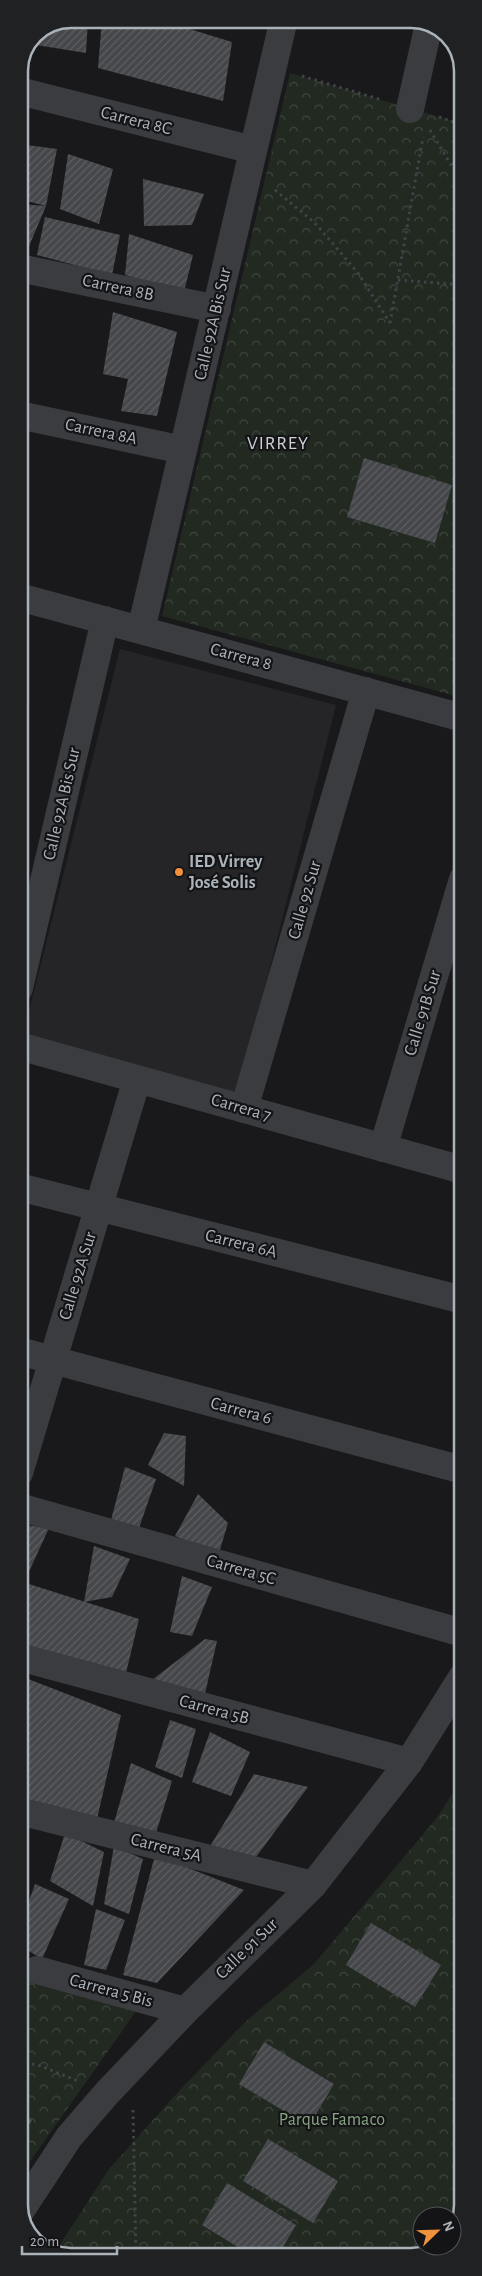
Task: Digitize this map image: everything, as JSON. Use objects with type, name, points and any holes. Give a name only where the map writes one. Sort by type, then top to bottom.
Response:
[{"type":"street","name":"Calle 92A Bis Sur","points":[[141,630],[282,28]]},
{"type":"street","points":[[421,115],[428,31]]},
{"type":"street","name":"Carrera 8C","points":[[28,94],[251,159]]},
{"type":"street","name":"Carrera 8B","points":[[28,270],[216,309]]},
{"type":"street","name":"Carrera 8A","points":[[28,416],[184,450]]},
{"type":"street","name":"Carrera 8","points":[[28,599],[454,715]]},
{"type":"street","name":"Calle 92A Bis Sur","points":[[28,949],[105,620]]},
{"type":"street","name":"Calle 92 Sur","points":[[244,1109],[366,691]]},
{"type":"street","name":"Calle 91B Sur","points":[[383,1148],[454,909]]},
{"type":"street","name":"Carrera 7","points":[[28,1049],[454,1168]]},
{"type":"street","name":"Calle 92A Sur","points":[[28,1443],[137,1079]]},
{"type":"street","name":"Carrera 6A","points":[[28,1189],[454,1298]]},
{"type":"street","name":"Carrera 6","points":[[28,1354],[454,1468]]},
{"type":"street","name":"Carrera 5C","points":[[28,1511],[454,1630]]},
{"type":"street","name":"Carrera 5B","points":[[28,1659],[409,1762]]},
{"type":"street","name":"Calle 91 Sur","points":[[28,2199],[69,2137],[132,2065],[313,1885],[409,1762],[454,1690]]},
{"type":"street","name":"Carrera 5A","points":[[28,1813],[313,1885]]},
{"type":"street","name":"Carrera 5 Bis","points":[[36,1970],[185,2011]]},
{"type":"path","points":[[273,68],[421,115],[454,122]]},
{"type":"path","points":[[421,115],[454,169]]},
{"type":"path","points":[[251,159],[315,223],[358,273],[390,323],[398,280],[421,115]]},
{"type":"path","points":[[398,280],[454,283]]},
{"type":"path","points":[[28,2063],[38,2065],[107,2093]]},
{"type":"path","points":[[132,2065],[136,2248]]},
{"type":"shaded area","name":"IED Virrey José Solis","points":[[120,649],[336,705],[238,1095],[28,1041],[28,1015]]},
{"type":"green space","points":[[290,73],[454,121],[454,696],[162,616]]},
{"type":"green space","name":"Parque Famaco","points":[[454,1792],[454,2206],[412,2206],[412,2248],[58,2247],[109,2169],[179,2091],[244,2023],[314,1964],[436,1819]]},
{"type":"green space","points":[[28,1968],[144,2000],[28,2164]]},
{"type":"building","points":[[62,28],[87,28],[86,53],[36,45],[46,35]]},
{"type":"building","points":[[101,28],[186,28],[232,42],[223,101],[98,68]]},
{"type":"building","points":[[28,145],[57,149],[46,206],[28,201]]},
{"type":"building","points":[[68,154],[113,169],[99,224],[60,209]]},
{"type":"building","points":[[143,179],[204,194],[192,225],[144,226]]},
{"type":"building","points":[[28,205],[46,206],[28,249]]},
{"type":"building","points":[[45,217],[120,235],[112,275],[37,255]]},
{"type":"building","points":[[129,234],[193,255],[184,292],[125,275]]},
{"type":"building","points":[[113,312],[177,332],[157,416],[121,411],[128,379],[103,374]]},
{"type":"building","points":[[364,458],[452,485],[435,543],[347,517]]},
{"type":"building","points":[[164,1433],[186,1436],[184,1486],[148,1465]]},
{"type":"building","points":[[125,1467],[156,1479],[139,1528],[111,1520]]},
{"type":"building","points":[[198,1494],[228,1523],[219,1553],[175,1536]]},
{"type":"building","points":[[28,1525],[49,1528],[28,1574]]},
{"type":"building","points":[[94,1546],[130,1559],[112,1597],[84,1602]]},
{"type":"building","points":[[182,1576],[212,1587],[192,1636],[170,1632]]},
{"type":"building","points":[[29,1584],[139,1619],[125,1677],[28,1650]]},
{"type":"building","points":[[205,1639],[217,1641],[204,1698],[152,1680]]},
{"type":"building","points":[[28,1679],[121,1715],[97,1819],[28,1803]]},
{"type":"building","points":[[170,1720],[196,1729],[182,1778],[155,1767]]},
{"type":"building","points":[[210,1732],[250,1752],[231,1796],[192,1782]]},
{"type":"building","points":[[131,1763],[172,1781],[156,1833],[114,1823]]},
{"type":"building","points":[[254,1774],[308,1787],[256,1857],[209,1848]]},
{"type":"building","points":[[65,1833],[104,1852],[93,1906],[50,1881]]},
{"type":"building","points":[[114,1846],[143,1859],[129,1914],[104,1904]]},
{"type":"building","points":[[154,1859],[176,1863],[244,1890],[157,1983],[123,1975]]},
{"type":"building","points":[[35,1884],[69,1899],[42,1959],[28,1950],[28,1904]]},
{"type":"building","points":[[96,1909],[125,1920],[106,1970],[84,1965]]},
{"type":"building","points":[[371,1923],[441,1965],[415,2007],[346,1965]]},
{"type":"building","points":[[264,2042],[334,2084],[309,2126],[239,2084]]},
{"type":"building","points":[[28,2118],[32,2120],[28,2126]]},
{"type":"building","points":[[268,2139],[338,2181],[313,2223],[243,2181]]},
{"type":"building","points":[[227,2183],[296,2225],[282,2248],[239,2248],[202,2225]]},
{"type":"place","name":"IED Virrey José Solis","points":[[179,872]]},
{"type":"district","name":"VIRREY","points":[[278,443]]}]
